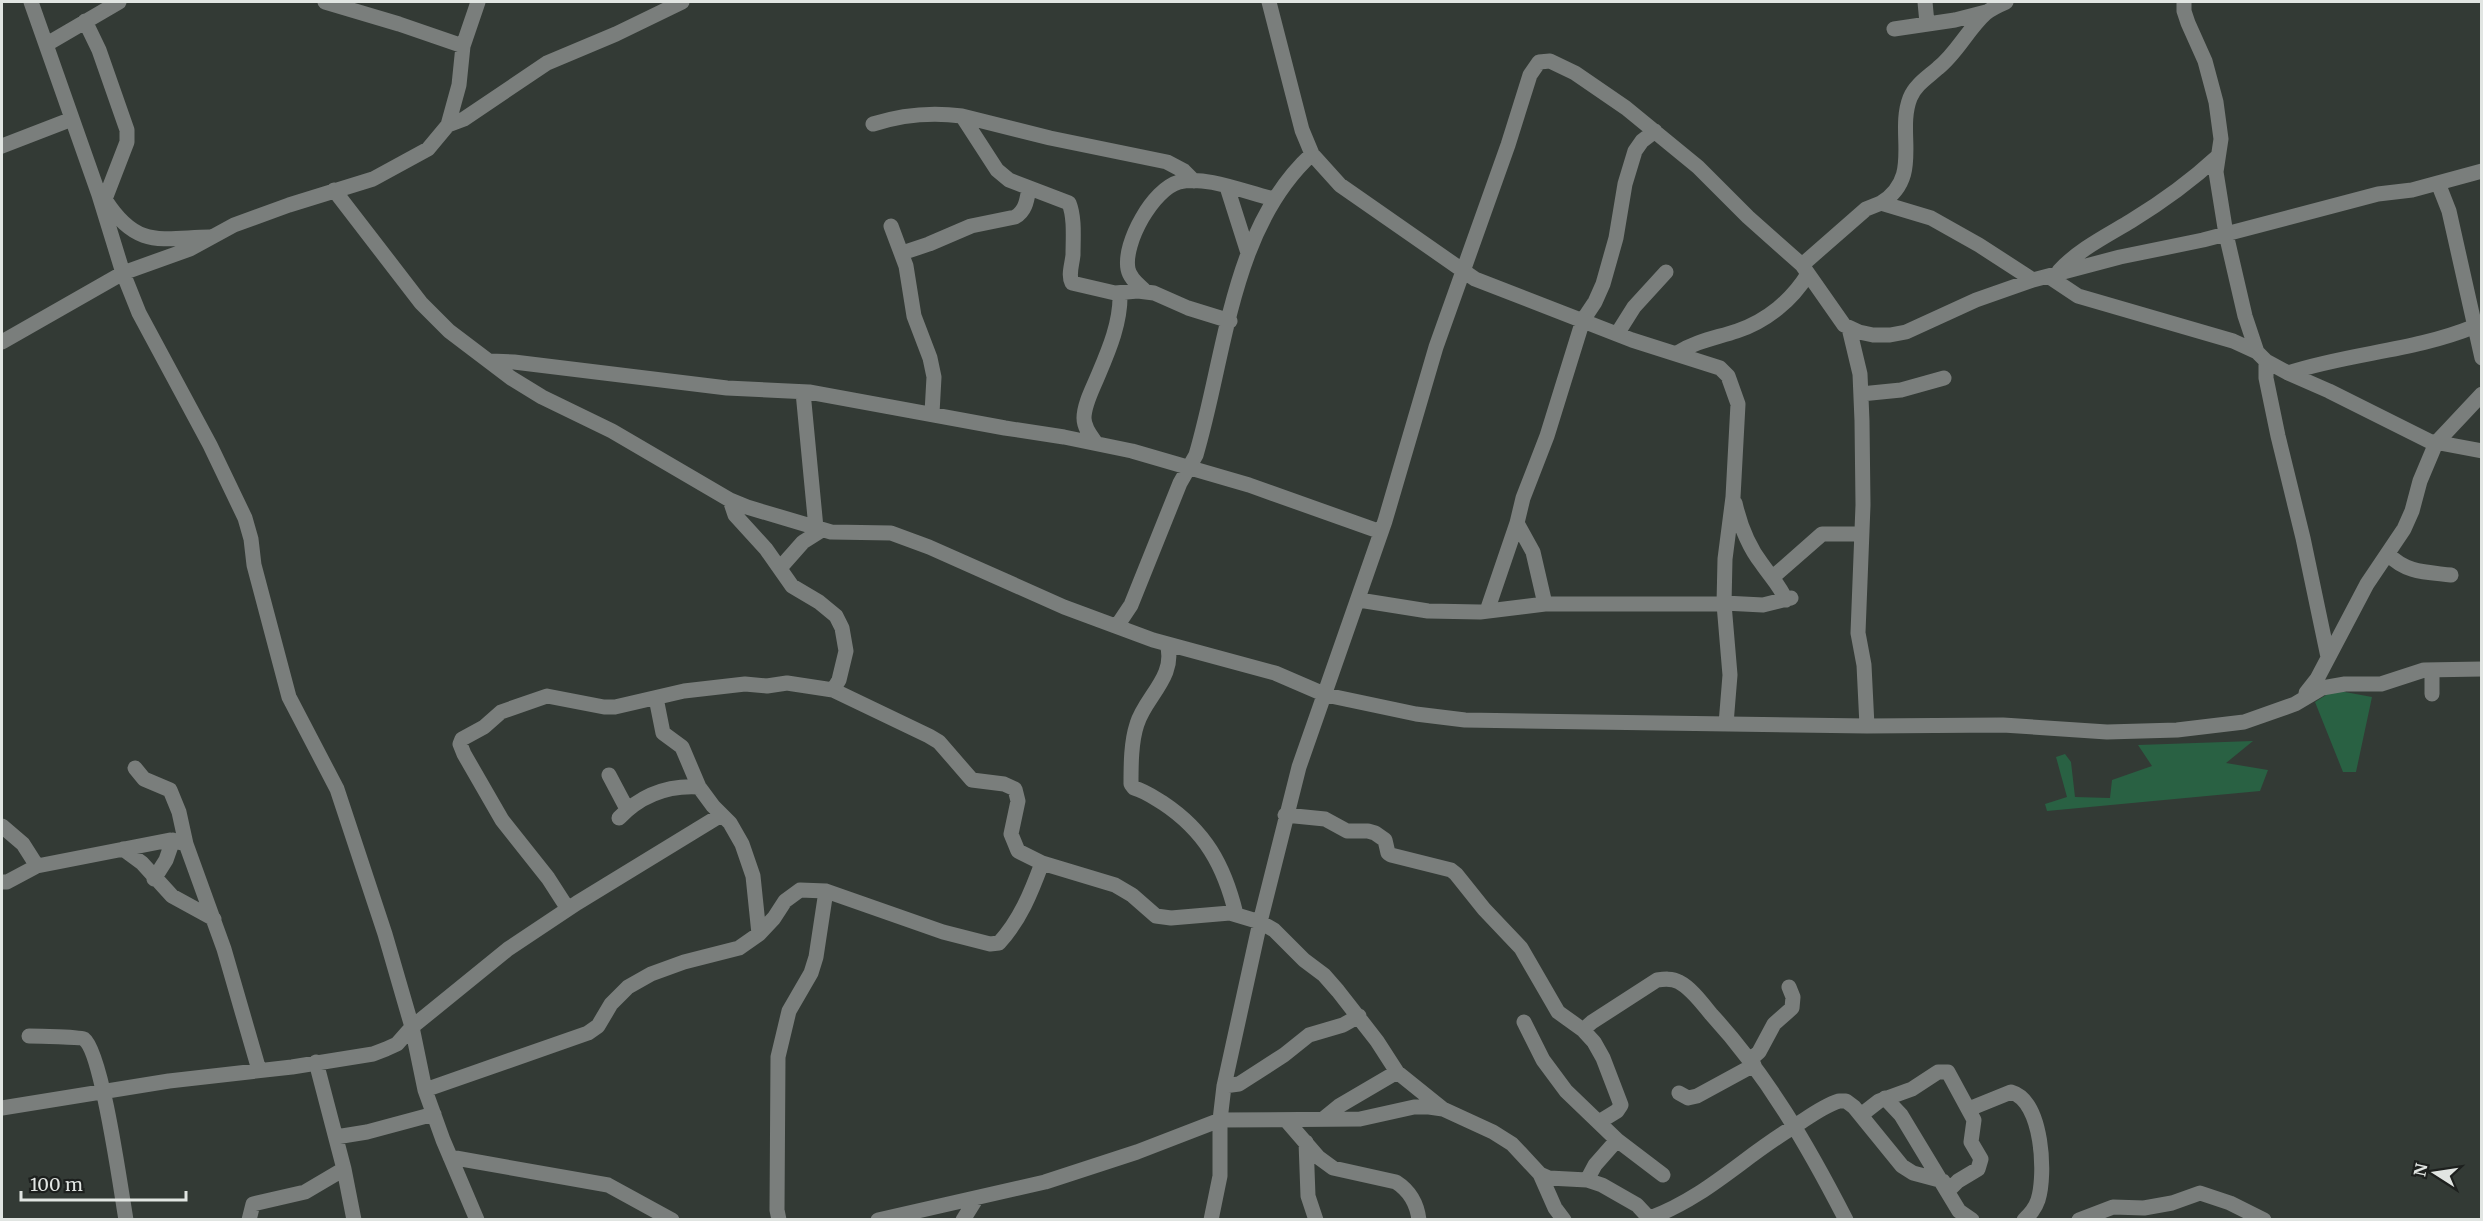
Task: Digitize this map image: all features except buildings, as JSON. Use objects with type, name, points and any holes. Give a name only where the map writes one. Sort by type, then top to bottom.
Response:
[{"type":"street","points":[[31,2],[102,197],[123,273],[147,330],[210,445],[245,518],[251,539],[256,575],[289,698],[337,789],[385,934],[412,1027],[425,1090],[477,1220]]},
{"type":"street","points":[[47,44],[119,2]]},
{"type":"street","points":[[325,2],[462,46]]},
{"type":"street","points":[[2,342],[123,273],[190,249],[234,225],[334,190],[373,179],[428,149],[448,125],[459,85],[462,46],[478,2]]},
{"type":"street","points":[[448,125],[464,119],[547,63],[616,34],[682,2]]},
{"type":"street","points":[[1269,2],[1288,85],[1302,130],[1312,154],[1340,185],[1463,271],[1486,284],[1617,334],[1720,368],[1728,376],[1738,404],[1733,497],[1725,559],[1724,604],[1730,656],[1726,724]]},
{"type":"street","points":[[1925,2],[1927,23]]},
{"type":"street","points":[[1894,29],[1956,20],[1987,12],[2006,2]]},
{"type":"street","points":[[2184,2],[2184,11],[2205,61],[2216,102],[2221,139],[2216,172],[2226,234],[2245,316],[2261,356],[2277,436],[2304,538],[2328,657]]},
{"type":"street","points":[[1677,353],[1701,340],[1739,330],[1766,318],[1800,286],[1805,269],[1866,209],[1892,197],[1905,170],[1907,113],[1912,93],[1959,48],[1987,12]]},
{"type":"street","points":[[85,21],[99,50],[127,130],[127,142],[102,197]]},
{"type":"street","points":[[1210,1220],[1220,1176],[1220,1120],[1224,1086],[1285,815],[1311,731],[1326,695],[1381,532],[1433,356],[1508,145],[1530,75],[1539,62],[1550,61],[1575,73],[1655,131],[1698,167],[1805,269],[1844,326],[1873,335],[1906,332],[1976,300],[2052,274],[2226,234],[2378,194],[2412,190],[2481,171]]},
{"type":"street","points":[[873,124],[896,117],[951,114],[1050,138],[1167,162],[1184,171],[1194,181]]},
{"type":"street","points":[[962,116],[997,170],[1009,180],[1069,203],[1072,215],[1071,281],[1120,294],[1145,291]]},
{"type":"street","points":[[2,146],[72,119]]},
{"type":"street","points":[[1487,611],[1503,558],[1517,523],[1522,498],[1547,436],[1582,320],[1595,302],[1603,284],[1616,238],[1625,183],[1635,151],[1642,141],[1655,131]]},
{"type":"street","points":[[1117,626],[1131,605],[1167,513],[1196,455],[1207,420],[1248,253],[1274,199],[1298,167],[1312,154]]},
{"type":"street","points":[[2052,274],[2086,248],[2173,193],[2217,157]]},
{"type":"street","points":[[1230,321],[1145,291],[1134,281],[1128,266],[1133,237],[1154,200],[1161,192],[1180,182],[1194,181],[1274,199]]},
{"type":"street","points":[[2438,183],[2449,211],[2481,358]]},
{"type":"street","points":[[1227,187],[1248,253]]},
{"type":"street","points":[[902,253],[970,226],[1016,217],[1026,204],[1029,188]]},
{"type":"street","points":[[334,190],[436,320],[490,362],[542,397],[612,431],[730,500],[819,529],[853,533],[891,533],[929,547],[1064,607],[1167,645],[1275,673],[1326,695],[1416,714],[1465,720],[1867,726],[2003,725],[2107,732],[2177,730],[2244,722],[2295,704],[2322,688],[2345,684],[2381,684],[2416,672],[2432,670],[2481,669]]},
{"type":"street","points":[[102,197],[115,215],[132,231],[149,238],[213,237]]},
{"type":"street","points":[[1881,203],[1931,218],[1979,245],[2033,280]]},
{"type":"street","points":[[891,226],[906,266],[914,316],[930,358],[934,377],[932,413]]},
{"type":"street","points":[[1617,334],[1634,307],[1666,272]]},
{"type":"street","points":[[2052,274],[2078,296],[2233,341],[2288,373],[2429,441],[2481,451]]},
{"type":"street","points":[[1096,443],[1087,429],[1084,417],[1115,329],[1120,294]]},
{"type":"street","points":[[2288,373],[2328,362],[2428,341],[2473,327]]},
{"type":"street","points":[[1849,328],[1857,358],[1861,394],[1863,473],[1858,633],[1864,665],[1867,726]]},
{"type":"street","points":[[490,362],[514,362],[717,387],[803,392],[1096,443],[1132,451],[1249,485],[1381,532]]},
{"type":"street","points":[[1861,394],[1901,390],[1944,378]]},
{"type":"street","points":[[803,392],[819,529]]},
{"type":"street","points":[[2303,698],[2317,679],[2367,584],[2409,519],[2420,481],[2436,443],[2481,394]]},
{"type":"street","points":[[1359,600],[1428,610],[1487,611],[1545,604],[1763,605],[1789,599],[1747,540],[1733,497]]},
{"type":"street","points":[[730,500],[735,515],[766,549],[794,589],[819,602],[836,616],[842,628],[845,661],[833,690]]},
{"type":"street","points":[[1517,523],[1533,552],[1545,604]]},
{"type":"street","points":[[780,568],[803,542],[819,529]]},
{"type":"street","points":[[1773,577],[1822,534],[1861,534]]},
{"type":"street","points":[[2388,554],[2399,565],[2412,570],[2451,575]]},
{"type":"street","points":[[1167,645],[1169,658],[1164,678],[1144,706],[1137,724],[1131,784],[1184,818],[1210,847],[1228,886],[1236,914]]},
{"type":"street","points":[[2432,670],[2432,694]]},
{"type":"street","points":[[568,909],[548,878],[502,820],[460,744],[462,738],[484,727],[501,712],[548,696],[604,707],[684,691],[745,684],[767,686],[787,683],[833,690],[939,742],[972,780],[992,781],[1015,789],[1018,801],[1012,826],[1012,840],[1018,851],[1042,863],[1115,885],[1132,895],[1150,912],[1162,917],[1217,912],[1236,914],[1260,922],[1274,930],[1304,960],[1324,975],[1359,1016],[1397,1072],[1443,1108],[1472,1121],[1512,1144],[1540,1174],[1555,1208],[1564,1220]]},
{"type":"street","points":[[656,698],[663,733],[682,747],[699,787],[737,834],[749,861],[757,902],[759,934]]},
{"type":"street","points":[[135,768],[144,779],[170,790],[179,812],[179,842],[214,919],[259,1070]]},
{"type":"street","points":[[609,776],[623,813],[638,800],[654,793],[677,787],[699,787]]},
{"type":"street","points":[[2,1108],[105,1091],[316,1062],[377,1052],[397,1044],[412,1027],[490,962],[568,909],[721,815]]},
{"type":"street","points":[[1285,815],[1325,819],[1347,831],[1376,833],[1385,840],[1390,855],[1451,870],[1456,874],[1484,909],[1517,942],[1558,1012],[1583,1029],[1604,1058],[1620,1105],[1617,1110],[1599,1122]]},
{"type":"street","points":[[2,826],[23,844],[37,866]]},
{"type":"street","points":[[2,882],[7,882],[37,866],[123,849],[179,842]]},
{"type":"street","points":[[154,879],[179,842]]},
{"type":"street","points":[[123,849],[142,863],[154,879],[172,896],[214,919]]},
{"type":"street","points":[[425,1090],[588,1033],[598,1026],[611,1004],[628,987],[651,974],[673,966],[740,948],[759,934],[793,894],[800,890],[826,891],[943,932],[990,944],[999,943],[1011,929],[1027,903],[1042,863]]},
{"type":"street","points":[[779,1220],[777,1210],[778,1057],[789,1011],[811,973],[816,957],[826,891]]},
{"type":"street","points":[[1583,1029],[1657,980],[1667,979],[1682,983],[1729,1033],[1752,1062],[1809,1149],[1846,1220]]},
{"type":"street","points":[[1679,1093],[1688,1098],[1697,1096],[1752,1062],[1774,1024],[1792,1008],[1793,997],[1789,987]]},
{"type":"street","points":[[1224,1086],[1239,1084],[1284,1055],[1309,1035],[1343,1025],[1359,1016]]},
{"type":"street","points":[[1524,1022],[1556,1079],[1617,1140],[1663,1175]]},
{"type":"street","points":[[29,1036],[84,1039],[90,1045],[105,1091],[126,1220]]},
{"type":"street","points":[[316,1062],[344,1169],[354,1220]]},
{"type":"street","points":[[1540,1174],[1549,1178],[1587,1180],[1614,1190],[1637,1205],[1651,1219],[1702,1193],[1779,1134],[1839,1101],[1851,1103],[1902,1166],[1922,1176],[1945,1186],[1977,1169],[1981,1163],[1981,1158],[1971,1142],[1974,1122],[1969,1109],[1962,1101],[1950,1074],[1943,1071],[1912,1089],[1885,1098],[1861,1114]]},
{"type":"street","points":[[1323,1119],[1339,1106],[1397,1072]]},
{"type":"street","points":[[1969,1109],[2011,1092],[2021,1097],[2030,1107],[2039,1144],[2041,1181],[2036,1204],[2024,1220]]},
{"type":"street","points":[[1885,1098],[1901,1115],[1962,1214],[1972,1220]]},
{"type":"street","points":[[878,1220],[907,1217],[1081,1172],[1220,1120],[1360,1119],[1414,1107],[1443,1108]]},
{"type":"street","points":[[336,1137],[367,1132],[434,1114]]},
{"type":"street","points":[[1286,1120],[1324,1163],[1333,1168],[1396,1182],[1409,1191],[1416,1205],[1419,1220]]},
{"type":"street","points":[[1587,1180],[1595,1165],[1617,1140]]},
{"type":"street","points":[[1306,1142],[1308,1196],[1316,1220]]},
{"type":"street","points":[[450,1157],[511,1170],[608,1185],[672,1220]]},
{"type":"street","points":[[249,1220],[253,1204],[305,1192],[344,1169]]},
{"type":"street","points":[[2079,1220],[2105,1209],[2126,1213],[2140,1208],[2172,1203],[2200,1193],[2230,1203],[2264,1220]]},
{"type":"street","points":[[963,1220],[976,1199]]},
{"type":"green space","points":[[2334,690],[2372,697],[2356,772],[2343,772],[2315,702]]},
{"type":"green space","points":[[2253,741],[2226,763],[2268,770],[2260,791],[2047,811],[2045,804],[2067,797],[2056,757],[2065,754],[2071,762],[2075,797],[2110,798],[2112,780],[2152,766],[2138,745]]}]
